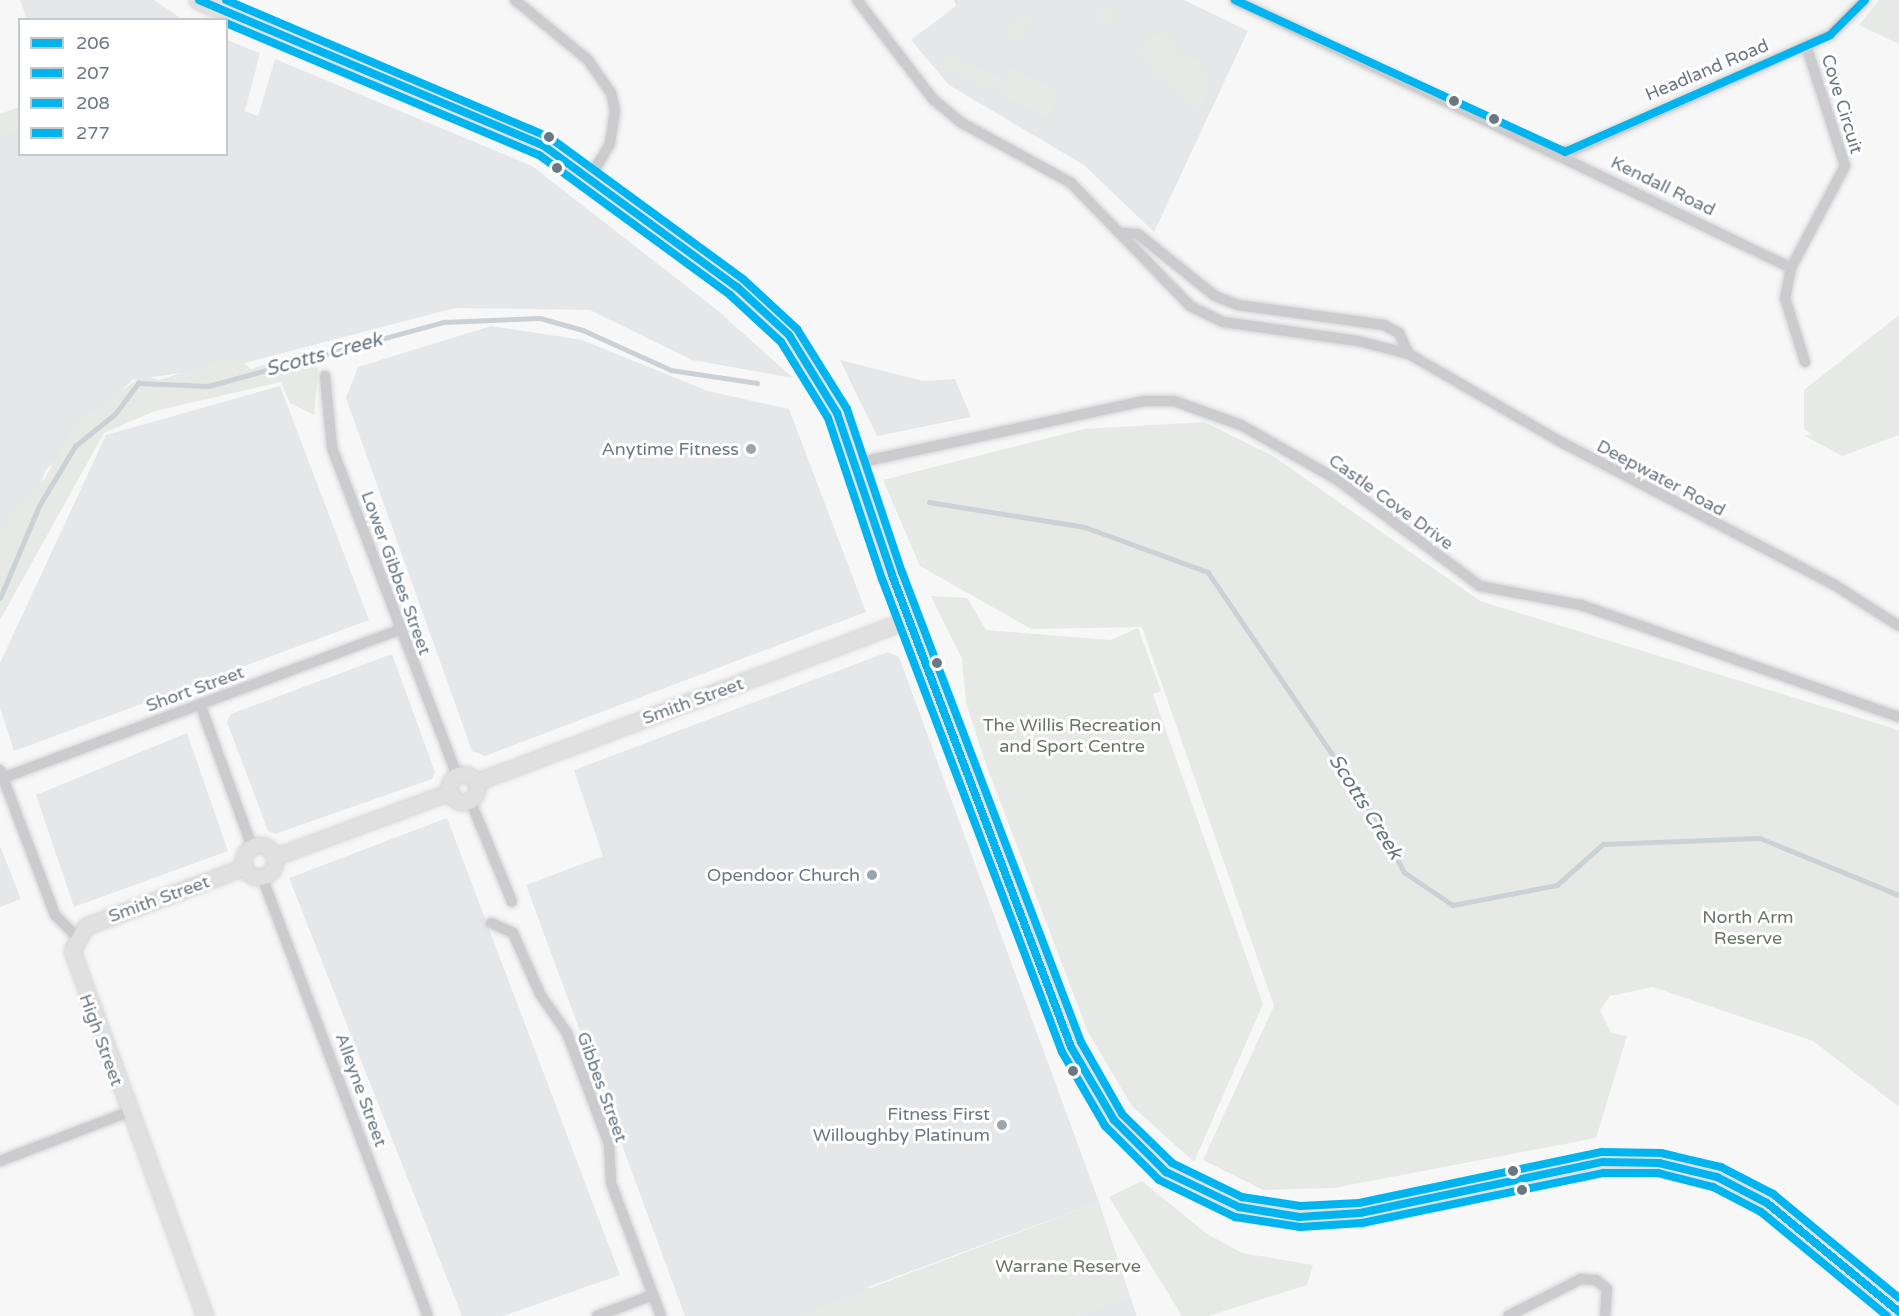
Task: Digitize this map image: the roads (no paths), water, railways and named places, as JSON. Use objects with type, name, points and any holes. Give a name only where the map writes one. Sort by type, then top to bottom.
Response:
[{"type":"main road","points":[[199,0],[255,28],[496,121],[590,177],[762,307],[789,335],[837,412],[857,463],[910,619],[1071,1047],[1114,1120],[1166,1172],[1239,1207],[1310,1216],[1382,1209],[1603,1162],[1668,1164],[1717,1177],[1767,1203],[1899,1312]]},
{"type":"street","points":[[515,0],[588,60],[611,93],[615,111],[610,144],[590,177]]},
{"type":"street","name":"Deepwater Road","points":[[857,0],[933,99],[962,123],[1071,183],[1124,233],[1138,234],[1153,244],[1215,296],[1249,306],[1384,325],[1399,333],[1409,354]]},
{"type":"street","name":"Kendall Road","points":[[1235,0],[1791,268]]},
{"type":"street","name":"Headland Road","points":[[1552,151],[1574,150],[1806,45],[1841,27],[1865,0]]},
{"type":"street","name":"Cove Circuit","points":[[1791,268],[1845,166],[1806,45]]},
{"type":"street","name":"Deepwater Road","points":[[1124,233],[1125,244],[1176,295],[1207,316],[1409,354],[1570,448],[1833,584],[1899,626]]},
{"type":"street","points":[[1791,268],[1785,298],[1805,362]]},
{"type":"street","name":"Lower Gibbes Street","points":[[325,376],[332,448],[399,630],[457,775]]},
{"type":"street","name":"Castle Cove Drive","points":[[857,463],[1143,401],[1174,401],[1240,425],[1336,479],[1480,586],[1581,605],[1899,717]]},
{"type":"street","name":"Smith Street","points":[[476,782],[910,619]]},
{"type":"street","name":"Short Street","points":[[2,774],[399,630]]},
{"type":"street","points":[[200,704],[252,847]]},
{"type":"street","points":[[2,774],[55,915],[76,936]]},
{"type":"street","points":[[274,857],[450,792],[457,775],[469,775],[476,782],[470,800],[512,902]]},
{"type":"street","points":[[450,792],[456,800],[470,800]]},
{"type":"street","points":[[252,847],[266,847],[274,857]]},
{"type":"street","points":[[252,847],[243,858],[244,867],[262,877],[270,872],[274,857]]},
{"type":"street","name":"Smith Street","points":[[76,936],[96,922],[244,867]]},
{"type":"street","name":"Alleyne Street","points":[[262,877],[428,1316]]},
{"type":"street","name":"Gibbes Street","points":[[491,923],[513,933],[540,994],[567,1033],[609,1144],[611,1182],[661,1316]]},
{"type":"street","name":"High Street","points":[[76,936],[73,962],[205,1316]]},
{"type":"street","points":[[0,1161],[128,1112]]},
{"type":"street","points":[[1508,1316],[1581,1279],[1596,1280],[1607,1289],[1605,1316]]},
{"type":"street","points":[[597,1316],[653,1295]]},
{"type":"waterway","name":"Scotts Creek","points":[[0,598],[39,506],[75,446],[115,414],[138,383],[208,386],[444,322],[540,318],[583,330],[671,370],[757,383]]},
{"type":"waterway","name":"Scotts Creek","points":[[929,502],[1085,527],[1208,572],[1381,826],[1404,872],[1453,905],[1557,885],[1603,844],[1760,838],[1899,895]]},
{"type":"place","name":"Anytime Fitness","points":[[751,449]]},
{"type":"place","name":"Opendoor Church","points":[[872,875]]},
{"type":"place","name":"Fitness First Willoughby Platinum","points":[[1002,1125]]},
{"type":"park label","name":"The Willis Recreation and Sport Centre","points":[[1072,736]]},
{"type":"park label","name":"North Arm Reserve","points":[[1748,928]]},
{"type":"park label","name":"Warrane Reserve","points":[[1068,1266]]}]
